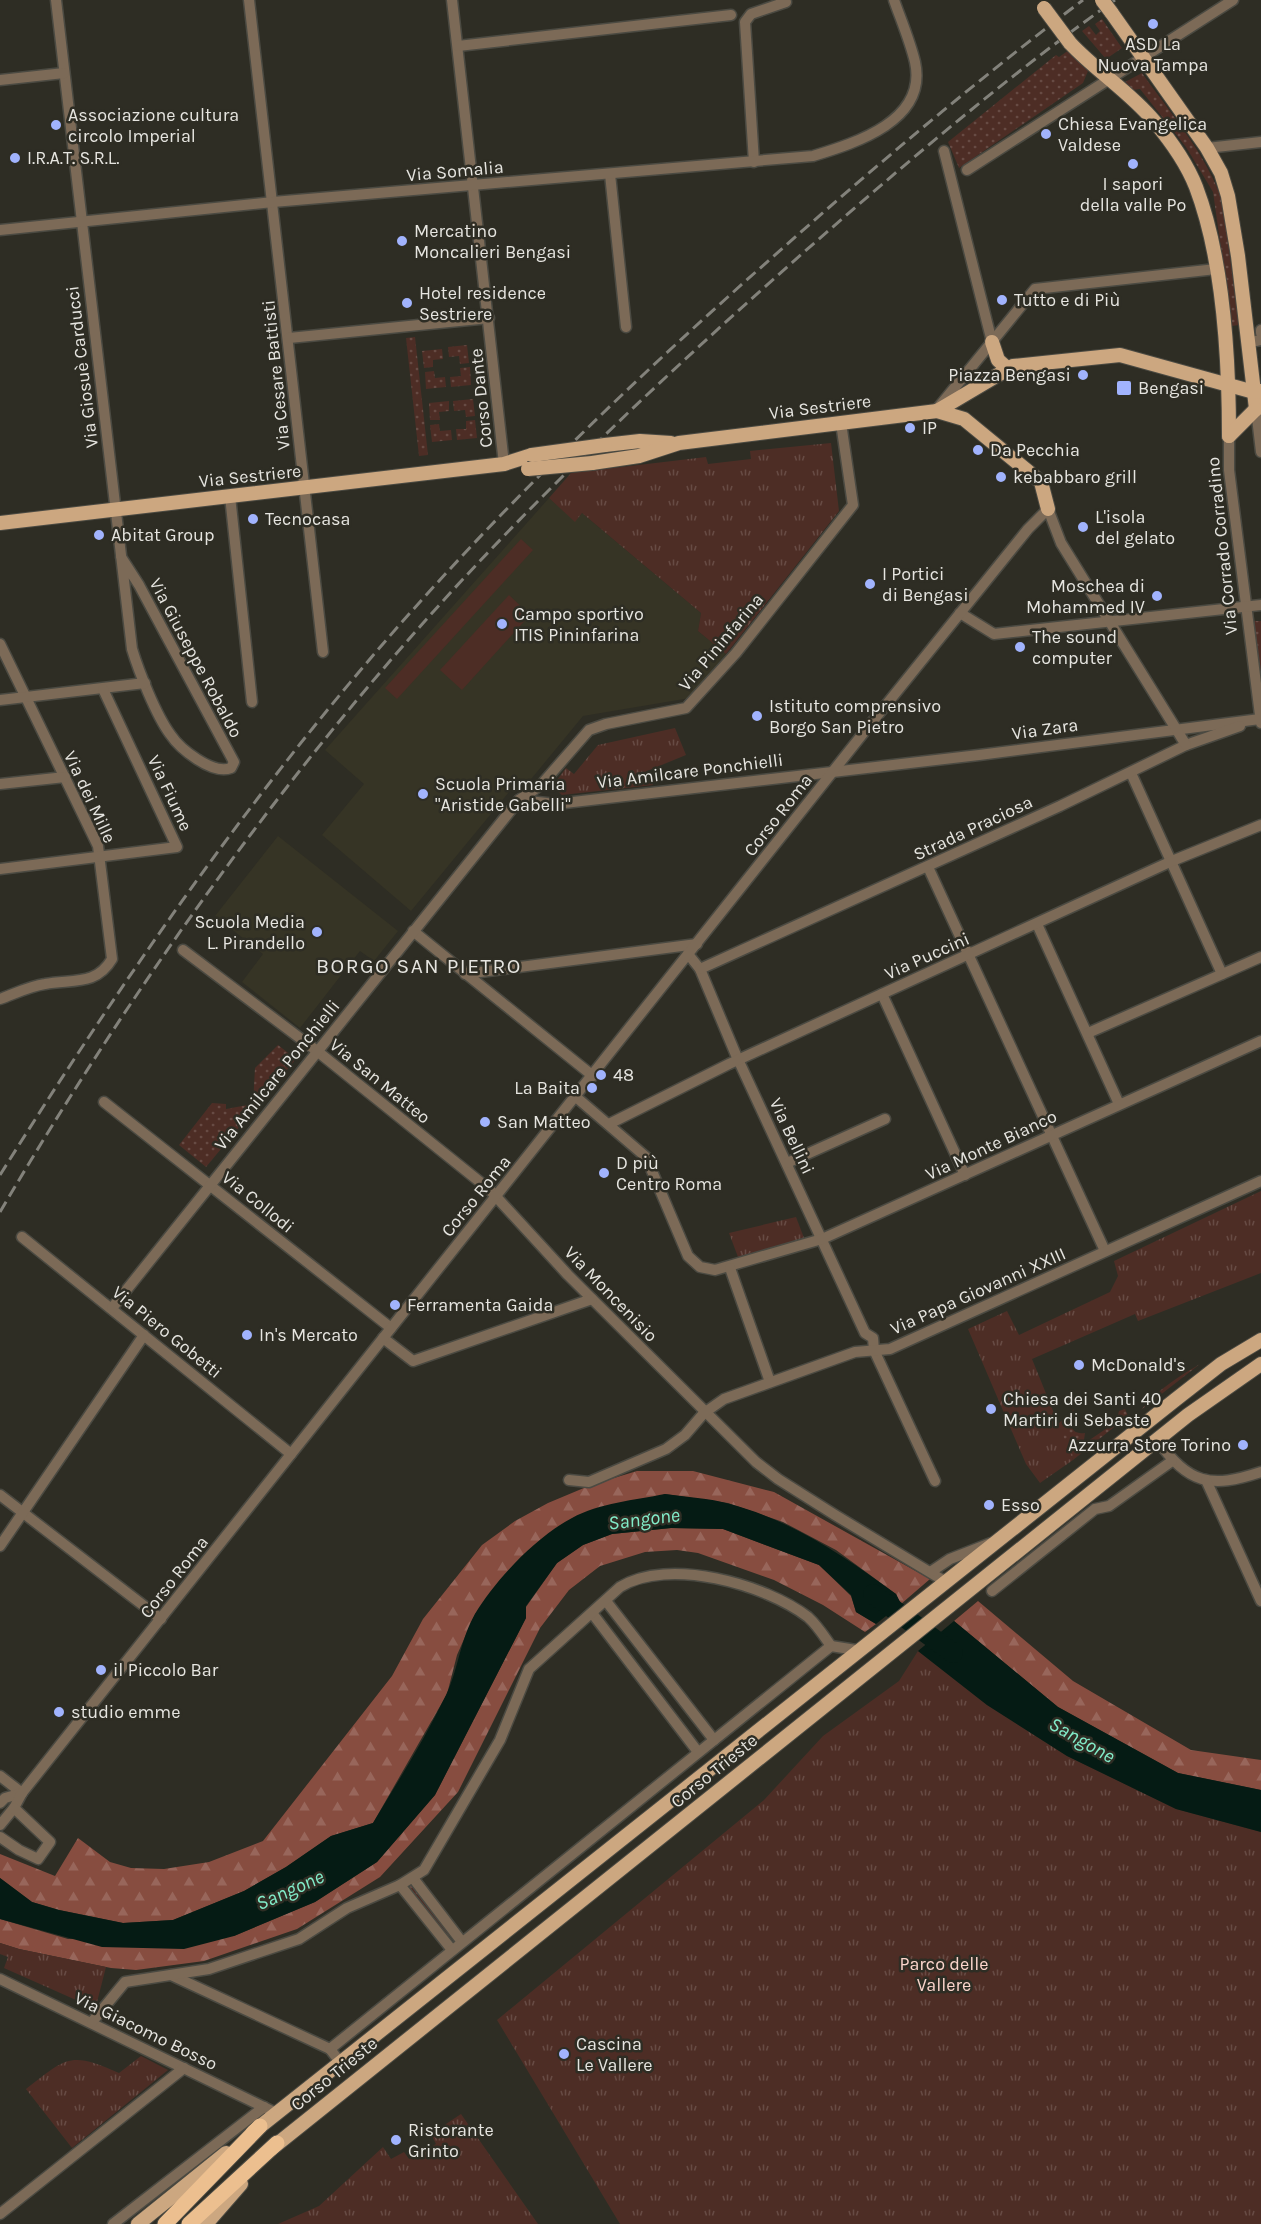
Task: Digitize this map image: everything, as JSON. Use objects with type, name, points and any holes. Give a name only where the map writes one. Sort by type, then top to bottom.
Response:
[{"type":"highway","points":[[165,2224],[260,2126]]},
{"type":"highway","points":[[189,2224],[277,2142]]},
{"type":"main road","points":[[1102,0],[1207,147],[1221,173],[1228,196],[1258,391],[1258,409],[1229,436]]},
{"type":"main road","points":[[1042,4],[1071,43],[1107,80],[1154,121],[1186,167],[1202,206],[1216,269],[1229,384],[1229,436]]},
{"type":"main road","points":[[992,342],[998,360],[1008,369]]},
{"type":"main road","points":[[937,411],[1008,369],[1029,362],[1120,355],[1258,391]]},
{"type":"main road","points":[[1229,384],[1256,367]]},
{"type":"main road","points":[[1229,408],[1258,409]]},
{"type":"main road","name":"Via Sestriere","points":[[0,523],[504,464],[532,455],[605,445],[640,441],[679,443],[937,411],[964,419],[1041,482],[1048,509]]},
{"type":"main road","name":"Via Sestriere","points":[[504,464],[528,469],[592,463],[639,456],[679,443]]},
{"type":"main road","name":"Corso Trieste","points":[[138,2224],[260,2126],[270,2110],[340,2062],[862,1646],[1221,1364],[1261,1340]]},
{"type":"main road","name":"Corso Trieste","points":[[206,2224],[277,2142],[1157,1440],[1234,1380],[1261,1364]]},
{"type":"street","name":"Via Giosuè Carducci","points":[[56,0],[115,508]]},
{"type":"street","name":"Via Cesare Battisti","points":[[249,0],[323,652]]},
{"type":"street","name":"Corso Dante","points":[[452,0],[504,464]]},
{"type":"street","name":"Via Somalia","points":[[0,230],[273,202],[813,156],[872,136],[901,112],[912,93],[916,74],[894,0]]},
{"type":"street","points":[[967,170],[1233,0]]},
{"type":"street","points":[[754,162],[745,22],[751,14],[786,2]]},
{"type":"street","points":[[458,46],[731,15]]},
{"type":"street","points":[[0,80],[64,73]]},
{"type":"street","points":[[1207,147],[1261,141]]},
{"type":"street","points":[[944,151],[992,342]]},
{"type":"street","points":[[610,174],[626,327]]},
{"type":"street","points":[[937,411],[1035,289],[1216,269]]},
{"type":"street","points":[[289,338],[489,318]]},
{"type":"street","points":[[1258,409],[1261,452]]},
{"type":"street","name":"Via Pininfarina","points":[[519,800],[541,784],[589,730],[606,724],[686,708],[736,653],[853,505],[841,423]]},
{"type":"street","name":"Via Corrado Corradino","points":[[1229,436],[1229,470],[1261,723]]},
{"type":"street","points":[[230,496],[252,702]]},
{"type":"street","name":"Via Giuseppe Robaldo","points":[[115,508],[132,649],[145,683],[170,735],[205,765],[225,770],[231,768],[234,762],[121,557]]},
{"type":"street","points":[[1048,509],[1061,543],[1111,620],[1186,745]]},
{"type":"street","name":"Corso Roma","points":[[0,1825],[14,1808],[22,1793],[688,954],[960,613],[1048,509]]},
{"type":"street","points":[[960,613],[994,634],[1261,605]]},
{"type":"street","name":"Via dei Mille","points":[[0,644],[93,833],[100,858],[112,959],[105,972],[89,979],[43,984],[0,999]]},
{"type":"street","points":[[0,700],[145,683]]},
{"type":"street","name":"Via Fiume","points":[[0,869],[177,847],[103,689]]},
{"type":"street","name":"Via Zara","points":[[834,771],[1260,719]]},
{"type":"street","name":"Strada Praciosa","points":[[700,969],[928,867],[1131,773],[1186,745],[1260,719]]},
{"type":"street","name":"Via Amilcare Ponchielli","points":[[112,1308],[519,800],[556,804],[834,771]]},
{"type":"street","points":[[1131,773],[1222,974]]},
{"type":"street","points":[[0,784],[65,777]]},
{"type":"street","name":"Via Puccini","points":[[609,1124],[738,1060],[1172,861],[1261,825]]},
{"type":"street","points":[[928,867],[1106,1251]]},
{"type":"street","points":[[1037,924],[1119,1104]]},
{"type":"street","points":[[413,931],[593,1076]]},
{"type":"street","points":[[465,974],[697,944]]},
{"type":"street","name":"Via San Matteo","points":[[183,950],[317,1051],[496,1197]]},
{"type":"street","name":"Via Bellini","points":[[688,954],[700,969],[738,1060],[865,1333],[862,1343],[866,1347],[873,1348],[935,1480]]},
{"type":"street","points":[[1088,1033],[1261,957]]},
{"type":"street","points":[[882,994],[965,1175]]},
{"type":"street","name":"Via Monte Bianco","points":[[730,1268],[822,1239],[1261,1041]]},
{"type":"street","points":[[576,1097],[646,1157],[688,1256],[705,1269],[730,1268],[770,1382]]},
{"type":"street","name":"Via Collodi","points":[[104,1102],[391,1328]]},
{"type":"street","points":[[787,1163],[885,1119]]},
{"type":"street","name":"Via Papa Giovanni XXIII","points":[[704,1413],[724,1399],[846,1355],[873,1348],[890,1349],[1261,1181]]},
{"type":"street","name":"Via Moncenisio","points":[[496,1197],[704,1413],[778,1479],[870,1537],[932,1571],[946,1582]]},
{"type":"street","name":"Via Piero Gobetti","points":[[22,1237],[291,1454]]},
{"type":"street","points":[[383,1338],[413,1361],[592,1299]]},
{"type":"street","points":[[0,1546],[144,1335]]},
{"type":"street","points":[[569,1480],[589,1482],[666,1449],[685,1435],[704,1413]]},
{"type":"street","points":[[1157,1440],[1172,1461],[1184,1472],[1206,1480],[1235,1479],[1261,1472]]},
{"type":"street","points":[[992,1591],[1095,1509],[1109,1506],[1172,1461]]},
{"type":"street","points":[[1206,1480],[1261,1601]]},
{"type":"street","points":[[0,1495],[161,1619]]},
{"type":"street","points":[[932,1571],[950,1559],[997,1541]]},
{"type":"street","points":[[92,2022],[125,1982],[208,1969],[299,1938],[347,1908],[400,1885],[424,1870],[481,1777],[517,1702],[529,1669],[634,1579],[653,1574],[673,1574],[740,1583],[790,1606],[809,1618],[831,1646],[862,1646]]},
{"type":"street","points":[[606,1601],[714,1740]]},
{"type":"street","points":[[592,1613],[698,1752]]},
{"type":"street","name":"Corso Trieste","points":[[330,2049],[831,1646]]},
{"type":"street","points":[[0,1776],[22,1793]]},
{"type":"street","name":"Corso Roma","points":[[0,1803],[5,1798],[22,1793]]},
{"type":"street","points":[[0,1837],[19,1851],[38,1859],[50,1842],[14,1808]]},
{"type":"street","points":[[413,1878],[462,1942]]},
{"type":"street","points":[[400,1885],[452,1950]]},
{"type":"street","points":[[171,1975],[330,2049],[340,2062]]},
{"type":"street","name":"Via Giacomo Bosso","points":[[0,1979],[270,2110]]},
{"type":"street","points":[[0,2214],[184,2068]]},
{"type":"street","points":[[113,2224],[270,2110]]},
{"type":"shaded area","points":[[549,498],[575,521],[582,513],[701,613],[698,631],[726,654],[690,698],[583,716],[527,784],[514,786],[411,911],[322,835],[364,784],[325,750]]},
{"type":"shaded area","name":"Scuola Media L. Pirandello","points":[[278,836],[398,931],[374,961],[360,951],[300,1028],[242,982],[263,954],[215,916]]},
{"type":"green space","points":[[1102,19],[1122,48],[1106,59],[1082,31],[1089,26],[1096,35],[1100,31],[1095,24]]},
{"type":"green space","points":[[1069,50],[1088,71],[1083,83],[959,168],[948,142],[1056,55],[1059,57]]},
{"type":"green space","points":[[1142,73],[1208,168],[1223,203],[1239,325],[1232,326],[1213,192],[1186,147],[1140,89],[1133,90],[1125,82]]},
{"type":"green space","points":[[415,337],[428,455],[419,456],[406,338]]},
{"type":"green space","points":[[467,345],[469,363],[460,364],[459,356],[449,357],[448,347]]},
{"type":"green space","points":[[442,349],[443,359],[433,360],[433,367],[424,368],[422,351]]},
{"type":"green space","points":[[470,367],[471,385],[451,387],[450,377],[461,376],[460,368]]},
{"type":"green space","points":[[434,371],[435,378],[445,377],[446,387],[426,389],[425,372]]},
{"type":"green space","points":[[473,399],[475,416],[466,417],[465,410],[454,411],[453,401]]},
{"type":"green space","points":[[449,401],[449,411],[439,412],[440,420],[430,420],[429,403]]},
{"type":"green space","points":[[475,420],[477,438],[457,440],[456,429],[466,429],[466,421]]},
{"type":"green space","points":[[439,424],[440,431],[451,430],[452,440],[432,442],[430,425]]},
{"type":"green space","points":[[831,443],[839,511],[726,654],[698,631],[701,613],[582,513],[575,522],[549,498],[571,473],[706,457],[708,464],[751,459],[750,451]]},
{"type":"green space","points":[[521,539],[533,550],[397,699],[385,688]]},
{"type":"green space","points":[[509,595],[530,615],[462,690],[440,670]]},
{"type":"green space","points":[[1254,621],[1261,621],[1261,681]]},
{"type":"green space","points":[[675,728],[686,755],[647,771],[653,785],[562,795],[555,789],[557,780],[566,768],[574,774],[598,745]]},
{"type":"green space","points":[[278,1045],[296,1059],[206,1167],[179,1145],[212,1103],[226,1104],[226,1109],[253,1104],[255,1068]]},
{"type":"green space","points":[[1261,1191],[1261,1273],[1138,1321],[1135,1314],[1032,1359],[1073,1460],[1040,1483],[1026,1464],[968,1329],[1007,1311],[1019,1335],[1110,1292],[1118,1276],[1114,1261]]},
{"type":"green space","points":[[796,1217],[804,1238],[738,1257],[729,1233]]},
{"type":"green space","points":[[1200,1364],[1141,1410],[1161,1390]]},
{"type":"green space","points":[[1074,1409],[1071,1422],[1073,1429],[1079,1433],[1085,1433],[1084,1440],[1088,1441],[1116,1422],[1119,1411],[1125,1409],[1128,1416],[1073,1460],[1057,1425]]},
{"type":"green space","points":[[637,1471],[693,1471],[774,1492],[930,1579],[901,1604],[896,1594],[836,1550],[783,1522],[728,1503],[665,1494],[541,1540],[507,1573],[475,1614],[457,1655],[447,1694],[373,1823],[331,1836],[286,1867],[244,1891],[173,1920],[123,1923],[59,1910],[32,1902],[0,1878],[0,1854],[55,1876],[78,1838],[110,1862],[131,1868],[164,1869],[209,1862],[263,1841],[392,1676],[423,1619],[482,1545],[515,1521],[548,1503],[591,1485]]},
{"type":"green space","points":[[671,1528],[723,1529],[819,1565],[851,1596],[856,1612],[876,1624],[865,1632],[823,1605],[774,1580],[698,1553],[677,1550],[645,1552],[600,1566],[569,1590],[540,1628],[458,1792],[380,1877],[297,1929],[204,1961],[136,1970],[111,1968],[0,1943],[0,1919],[68,1939],[234,1936],[315,1902],[377,1862],[435,1795],[526,1618],[526,1607],[557,1563],[583,1545],[612,1534]]},
{"type":"green space","points":[[978,1601],[1073,1681],[1191,1750],[1261,1760],[1261,1790],[1178,1773],[1058,1707],[954,1621]]},
{"type":"green space","name":"Parco delle Vallere","points":[[918,1651],[987,1705],[1067,1756],[1176,1809],[1261,1832],[1261,2224],[620,2224],[497,2020],[764,1800],[823,1736],[899,1681]]},
{"type":"green space","points":[[412,1884],[451,1934],[449,1937],[407,1887]]},
{"type":"green space","points":[[0,1943],[106,1967],[97,2002],[85,2004],[4,1968],[8,1957],[0,1954]]},
{"type":"green space","points":[[141,2056],[168,2070],[72,2148],[26,2089],[51,2070],[70,2061],[90,2062],[119,2073]]},
{"type":"green space","points":[[461,2114],[538,2224],[278,2224],[319,2206],[383,2147],[391,2159],[404,2152],[409,2159],[436,2144],[431,2134]]},
{"type":"water","points":[[665,1494],[722,1502],[775,1520],[817,1541],[857,1566],[896,1594],[901,1604],[876,1624],[856,1612],[851,1595],[819,1565],[723,1529],[671,1528],[612,1534],[583,1545],[557,1563],[526,1606],[526,1618],[435,1795],[377,1862],[315,1902],[234,1936],[184,1949],[102,1947],[0,1919],[0,1878],[32,1902],[59,1910],[123,1923],[173,1920],[244,1891],[286,1867],[331,1836],[373,1823],[446,1695],[475,1614],[505,1573],[531,1547],[572,1518],[605,1505]]},
{"type":"water","points":[[954,1621],[1058,1707],[1178,1773],[1261,1790],[1261,1832],[1176,1809],[1067,1756],[987,1705],[918,1651]]},
{"type":"waterway","name":"Sangone","points":[[873,1594],[953,1653]]},
{"type":"railway","points":[[0,1175],[136,967],[232,832],[334,701],[434,586],[579,436],[732,293],[931,120],[1083,0]]},
{"type":"railway","points":[[0,1212],[106,1041],[162,957],[222,874],[346,713],[479,562],[638,403],[804,252],[995,90],[1115,0]]},
{"type":"place","name":"ASD La Nuova Tampa","points":[[1153,24]]},
{"type":"place","name":"Associazione cultura circolo Imperial","points":[[56,125]]},
{"type":"place","name":"Chiesa Evangelica Valdese","points":[[1046,134]]},
{"type":"place","name":"I.R.A.T. S.R.L.","points":[[15,158]]},
{"type":"place","name":"I sapori della valle Po","points":[[1133,164]]},
{"type":"place","name":"Mercatino Moncalieri Bengasi","points":[[402,241]]},
{"type":"place","name":"Tutto e di Più","points":[[1002,300]]},
{"type":"place","name":"Hotel residence Sestriere","points":[[407,303]]},
{"type":"place","name":"Piazza Bengasi","points":[[1083,375]]},
{"type":"place","name":"Bengasi","points":[[1124,388]]},
{"type":"place","name":"IP","points":[[910,428]]},
{"type":"place","name":"Da Pecchia","points":[[978,450]]},
{"type":"place","name":"kebabbaro grill","points":[[1001,477]]},
{"type":"place","name":"Tecnocasa","points":[[253,519]]},
{"type":"place","name":"L'isola del gelato","points":[[1083,527]]},
{"type":"place","name":"Abitat Group","points":[[99,535]]},
{"type":"place","name":"I Portici di Bengasi","points":[[870,584]]},
{"type":"place","name":"Moschea di Mohammed IV","points":[[1157,596]]},
{"type":"place","name":"Campo sportivo ITIS Pininfarina","points":[[502,624]]},
{"type":"place","name":"The sound computer","points":[[1020,647]]},
{"type":"place","name":"Istituto comprensivo Borgo San Pietro","points":[[757,716]]},
{"type":"place","name":"Scuola Primaria \"Aristide Gabelli\"","points":[[423,794]]},
{"type":"place","name":"Scuola Media L. Pirandello","points":[[317,932]]},
{"type":"place","name":"48","points":[[601,1075]]},
{"type":"place","name":"La Baita","points":[[592,1088]]},
{"type":"place","name":"San Matteo","points":[[485,1122]]},
{"type":"place","name":"D più Centro Roma","points":[[604,1173]]},
{"type":"place","name":"Ferramenta Gaida","points":[[395,1305]]},
{"type":"place","name":"In's Mercato","points":[[247,1335]]},
{"type":"place","name":"McDonald's","points":[[1079,1365]]},
{"type":"place","name":"Chiesa dei Santi 40 Martiri di Sebaste","points":[[991,1409]]},
{"type":"place","name":"Azzurra Store Torino","points":[[1243,1445]]},
{"type":"place","name":"Esso","points":[[989,1505]]},
{"type":"place","name":"il Piccolo Bar","points":[[101,1670]]},
{"type":"place","name":"studio emme","points":[[59,1712]]},
{"type":"place","name":"Cascina Le Vallere","points":[[564,2054]]},
{"type":"place","name":"Ristorante Grinto","points":[[396,2140]]},
{"type":"district","name":"BORGO SAN PIETRO","points":[[419,966]]}]
